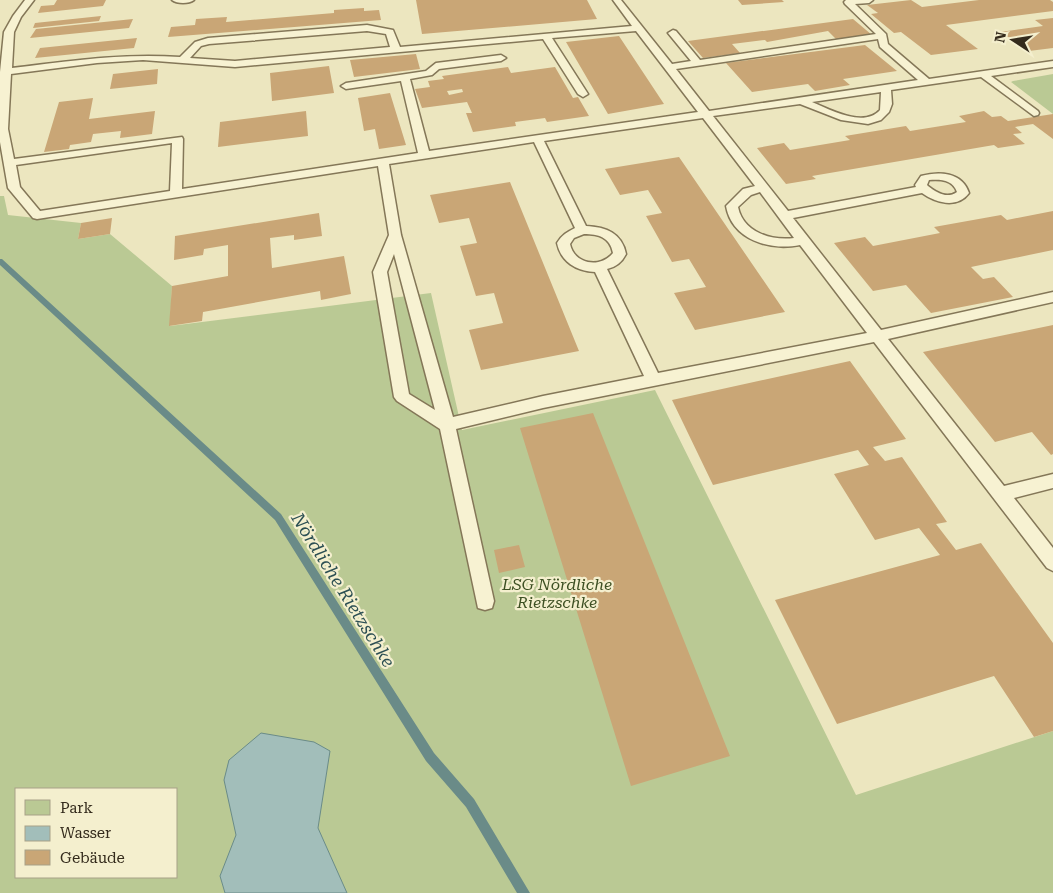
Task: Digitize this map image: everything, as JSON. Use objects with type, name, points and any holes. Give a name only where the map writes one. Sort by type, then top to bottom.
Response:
[{"type":"lane","points":[[30,0],[17,16],[9,32],[2,129],[14,188],[37,215],[424,155],[804,102],[1053,64]]},
{"type":"lane","points":[[176,0],[190,0]]},
{"type":"lane","points":[[617,0],[1053,562]]},
{"type":"lane","points":[[869,0],[848,2],[883,36],[883,45],[926,82]]},
{"type":"lane","points":[[182,60],[198,44],[208,41],[367,28],[390,32],[396,50]]},
{"type":"lane","points":[[5,72],[97,60],[143,57],[235,64],[639,28]]},
{"type":"lane","points":[[673,33],[698,63]]},
{"type":"lane","points":[[546,36],[583,94]]},
{"type":"lane","points":[[670,67],[883,36]]},
{"type":"lane","points":[[346,86],[429,73],[436,66],[501,58]]},
{"type":"lane","points":[[984,75],[1034,113]]},
{"type":"lane","points":[[404,77],[424,155]]},
{"type":"lane","points":[[804,102],[846,118],[869,120],[878,118],[885,112],[886,89]]},
{"type":"lane","points":[[9,163],[178,139],[176,193]]},
{"type":"lane","points":[[538,139],[582,230]]},
{"type":"lane","points":[[383,162],[395,235],[447,425],[485,601]]},
{"type":"lane","points":[[762,188],[746,192],[732,206],[732,213],[738,225],[760,238],[782,243],[803,240]]},
{"type":"lane","points":[[784,216],[924,189]]},
{"type":"lane","points":[[582,230],[597,230],[610,235],[619,243],[620,254],[612,262],[599,267],[584,266],[571,261],[564,252],[564,243],[570,235],[582,230]]},
{"type":"lane","points":[[395,235],[380,272],[402,397],[447,425],[543,402],[878,336],[1053,297]]},
{"type":"lane","points":[[599,267],[654,381]]},
{"type":"lane","points":[[1000,494],[1053,481]]},
{"type":"green space","points":[[1053,74],[1053,114],[1011,82],[1013,81]]},
{"type":"green space","name":"LSG Nördliche Rietzschke","points":[[0,196],[4,196],[8,215],[81,223],[78,239],[110,234],[172,286],[170,326],[431,293],[462,430],[655,390],[856,795],[1053,731],[1053,893],[0,893]]},
{"type":"water","points":[[261,733],[314,742],[330,751],[318,828],[347,893],[225,893],[220,876],[236,835],[224,780],[229,760]]},
{"type":"building","points":[[57,0],[106,0],[103,6],[38,13],[41,6],[54,5]]},
{"type":"building","points":[[416,0],[587,0],[597,19],[422,34]]},
{"type":"building","points":[[738,0],[782,0],[784,2],[742,5]]},
{"type":"building","points":[[911,0],[922,7],[979,0],[1050,0],[1053,2],[1053,11],[946,25],[978,49],[931,55],[901,32],[894,33],[871,14],[878,13],[867,5]]},
{"type":"building","points":[[364,8],[364,11],[379,10],[381,20],[168,37],[171,27],[195,25],[196,19],[227,17],[226,22],[334,13],[334,10]]},
{"type":"building","points":[[101,16],[99,21],[33,28],[35,23]]},
{"type":"building","points":[[1053,18],[1053,48],[1029,51],[1000,32],[1043,26],[1035,20]]},
{"type":"building","points":[[133,19],[129,28],[30,38],[36,29]]},
{"type":"building","points":[[853,19],[872,35],[837,40],[828,31],[767,42],[765,40],[732,44],[740,53],[703,58],[688,41]]},
{"type":"building","points":[[619,36],[664,104],[608,114],[566,42]]},
{"type":"building","points":[[137,38],[134,48],[35,58],[40,48]]},
{"type":"building","points":[[865,45],[897,71],[843,79],[850,85],[815,91],[808,84],[752,92],[726,63]]},
{"type":"building","points":[[416,54],[420,69],[354,77],[350,60]]},
{"type":"building","points":[[329,66],[334,93],[272,101],[270,73]]},
{"type":"building","points":[[508,67],[511,73],[555,67],[573,98],[578,97],[589,116],[547,122],[545,118],[515,122],[516,126],[473,132],[466,113],[472,113],[467,102],[422,108],[415,89],[430,87],[428,81],[444,79],[442,76]],"holes":[[[462,89],[463,92],[449,95],[447,91]]]},
{"type":"building","points":[[158,69],[157,84],[110,89],[113,74]]},
{"type":"building","points":[[390,93],[406,145],[379,149],[375,129],[364,131],[358,98]]},
{"type":"building","points":[[93,98],[89,119],[155,111],[152,134],[120,138],[121,131],[93,134],[91,142],[70,145],[69,149],[44,152],[59,102]]},
{"type":"building","points":[[306,111],[308,136],[218,147],[220,122]]},
{"type":"building","points":[[984,111],[992,117],[1001,116],[1008,121],[1053,114],[1053,139],[1033,124],[1015,127],[1022,133],[1013,134],[1025,144],[998,148],[994,145],[812,176],[816,179],[786,184],[757,148],[784,143],[790,150],[850,140],[845,136],[906,126],[910,131],[966,122],[959,116]]},
{"type":"building","points":[[679,157],[785,312],[695,330],[674,293],[706,287],[689,259],[672,262],[646,216],[662,213],[648,190],[620,195],[605,169]]},
{"type":"building","points":[[510,182],[579,351],[481,370],[469,330],[503,323],[494,293],[476,296],[460,246],[477,243],[469,218],[439,223],[430,195]]},
{"type":"building","points":[[1053,211],[1053,250],[971,267],[983,279],[994,277],[1013,297],[931,313],[906,285],[873,291],[834,243],[865,237],[873,246],[940,233],[934,227],[1001,215],[1007,220]]},
{"type":"building","points":[[319,213],[322,236],[294,240],[294,235],[270,238],[272,268],[344,256],[351,294],[321,300],[320,291],[203,312],[202,321],[169,326],[172,286],[228,276],[228,245],[204,249],[203,255],[174,260],[175,236]]},
{"type":"building","points":[[112,218],[110,234],[78,239],[81,223]]},
{"type":"building","points":[[1053,325],[1053,454],[1051,455],[1032,432],[995,442],[923,352]]},
{"type":"building","points":[[850,361],[906,439],[873,447],[885,461],[902,457],[947,522],[936,524],[956,550],[981,543],[1053,643],[1053,731],[1034,737],[994,676],[837,724],[775,600],[940,555],[919,528],[875,540],[834,474],[869,465],[858,450],[713,485],[672,400]]},
{"type":"building","points":[[593,413],[730,756],[631,786],[520,428]]},
{"type":"building","points":[[519,545],[525,567],[499,573],[494,550]]},
{"type":"waterway","name":"Nördliche Rietzschke","points":[[0,261],[278,517],[430,757],[470,803],[524,893]]}]
